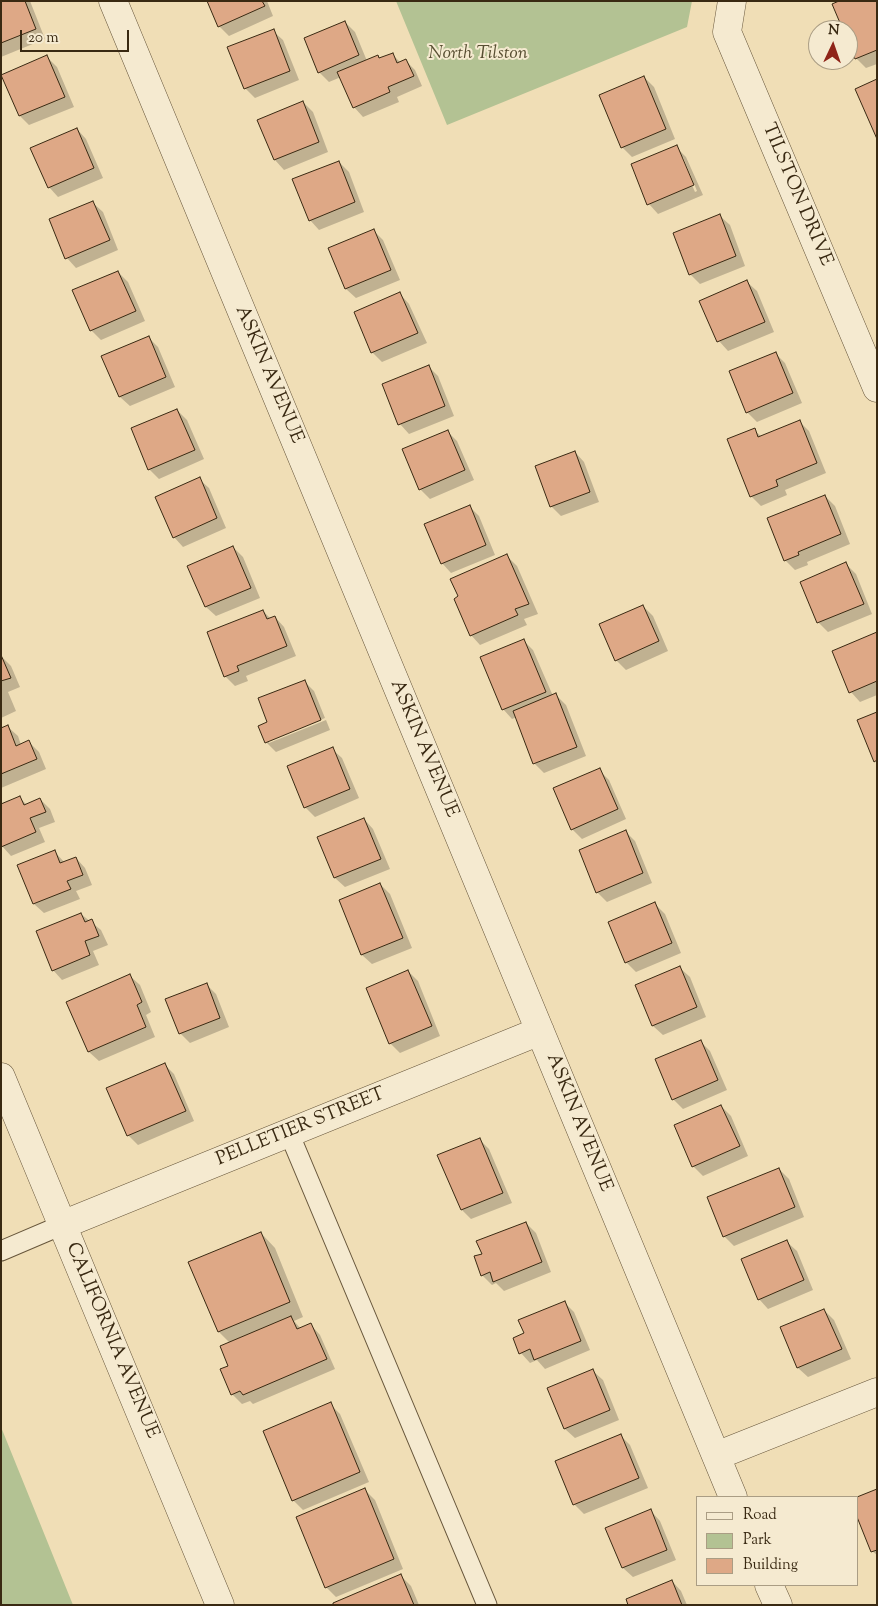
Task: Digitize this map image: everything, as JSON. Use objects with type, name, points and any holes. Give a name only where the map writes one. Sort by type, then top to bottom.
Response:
[{"type":"street","name":"ASKIN AVENUE","points":[[113,1],[733,1496]]},
{"type":"street","name":"TILSTON DRIVE","points":[[732,1],[726,32],[877,388]]},
{"type":"street","name":"PELLETIER STREET","points":[[62,1225],[540,1031]]},
{"type":"street","name":"CALIFORNIA AVENUE","points":[[1,1077],[220,1605]]},
{"type":"street","points":[[716,1456],[877,1392]]},
{"type":"street","points":[[769,1586],[778,1605]]},
{"type":"lane","points":[[289,1133],[487,1605]]},
{"type":"lane","points":[[1,1251],[62,1225]]},
{"type":"green space","name":"North Tilston","points":[[396,1],[692,1],[687,27],[447,125]]},
{"type":"green space","points":[[1,1427],[73,1605],[1,1605]]},
{"type":"building","points":[[1,1],[25,1],[36,29],[1,43]]},
{"type":"building","points":[[207,1],[262,1],[265,6],[218,27]]},
{"type":"building","points":[[839,1],[877,1],[877,50],[858,58],[858,20],[839,20],[832,4]]},
{"type":"building","points":[[345,21],[359,55],[318,73],[304,38]]},
{"type":"building","points":[[274,29],[290,71],[244,89],[227,47]]},
{"type":"building","points":[[393,53],[397,63],[406,59],[414,76],[388,87],[390,92],[353,108],[337,72],[378,55],[379,58]]},
{"type":"building","points":[[47,55],[65,97],[19,116],[1,75]]},
{"type":"building","points":[[644,76],[666,129],[621,148],[599,95]]},
{"type":"building","points":[[877,79],[877,139],[855,89]]},
{"type":"building","points":[[303,101],[319,142],[274,160],[257,120]]},
{"type":"building","points":[[77,128],[94,168],[48,188],[30,148]]},
{"type":"building","points":[[677,145],[694,185],[647,205],[631,164]]},
{"type":"building","points":[[339,161],[355,202],[309,221],[292,179]]},
{"type":"building","points":[[93,201],[110,240],[65,259],[49,219]]},
{"type":"building","points":[[720,214],[736,256],[689,275],[673,233]]},
{"type":"building","points":[[374,229],[391,270],[345,289],[328,248]]},
{"type":"building","points":[[118,271],[136,311],[90,331],[72,290]]},
{"type":"building","points":[[747,280],[765,322],[717,342],[699,301]]},
{"type":"building","points":[[400,292],[418,333],[371,353],[354,312]]},
{"type":"building","points":[[149,336],[166,377],[119,397],[101,356]]},
{"type":"building","points":[[776,352],[793,393],[746,413],[729,371]]},
{"type":"building","points":[[429,365],[445,406],[398,425],[382,384]]},
{"type":"building","points":[[177,409],[195,450],[148,470],[131,428]]},
{"type":"building","points":[[800,420],[817,463],[776,480],[778,486],[750,497],[727,439],[755,428],[758,437]]},
{"type":"building","points":[[448,430],[465,470],[419,490],[402,449]]},
{"type":"building","points":[[575,451],[590,492],[550,507],[535,466]]},
{"type":"building","points":[[200,477],[217,518],[173,538],[155,497]]},
{"type":"building","points":[[825,495],[841,534],[798,552],[799,555],[784,561],[767,518]]},
{"type":"building","points":[[470,505],[486,545],[441,564],[424,524]]},
{"type":"building","points":[[233,546],[251,588],[205,607],[187,566]]},
{"type":"building","points":[[507,554],[529,604],[515,609],[518,615],[470,636],[454,599],[458,596],[450,579]]},
{"type":"building","points":[[846,562],[864,604],[817,623],[800,582]]},
{"type":"building","points":[[643,605],[659,641],[615,661],[599,624]]},
{"type":"building","points":[[263,610],[267,619],[275,616],[287,646],[237,666],[239,671],[224,677],[207,632]]},
{"type":"building","points":[[877,632],[877,681],[849,693],[832,651]]},
{"type":"building","points":[[524,639],[546,692],[502,710],[480,657]]},
{"type":"building","points":[[1,655],[11,678],[1,681]]},
{"type":"building","points":[[305,680],[321,720],[265,743],[258,726],[267,722],[258,698]]},
{"type":"building","points":[[556,693],[577,747],[533,764],[513,711]]},
{"type":"building","points":[[877,712],[877,760],[874,762],[857,720]]},
{"type":"building","points":[[8,725],[16,746],[29,740],[37,759],[1,774],[1,728]]},
{"type":"building","points":[[333,747],[350,789],[304,808],[287,766]]},
{"type":"building","points":[[600,768],[618,809],[571,830],[553,788]]},
{"type":"building","points":[[20,796],[24,805],[40,798],[46,812],[30,818],[36,832],[1,847],[1,804]]},
{"type":"building","points":[[364,818],[381,859],[334,878],[317,837]]},
{"type":"building","points":[[626,830],[643,873],[596,893],[579,850]]},
{"type":"building","points":[[55,850],[60,863],[76,857],[83,875],[67,881],[71,889],[33,904],[17,865]]},
{"type":"building","points":[[380,883],[403,938],[361,955],[339,900]]},
{"type":"building","points":[[655,902],[672,943],[625,963],[608,922]]},
{"type":"building","points":[[81,913],[85,922],[92,919],[99,936],[85,941],[90,955],[52,971],[36,931]]},
{"type":"building","points":[[680,966],[697,1007],[652,1026],[635,985]]},
{"type":"building","points":[[408,970],[432,1026],[389,1044],[366,988]]},
{"type":"building","points":[[130,974],[142,1002],[137,1005],[146,1027],[88,1052],[66,1002]]},
{"type":"building","points":[[207,983],[220,1018],[179,1034],[165,999]]},
{"type":"building","points":[[701,1040],[718,1080],[672,1100],[655,1059]]},
{"type":"building","points":[[165,1063],[186,1111],[127,1136],[106,1088]]},
{"type":"building","points":[[721,1105],[740,1146],[692,1167],[674,1125]]},
{"type":"building","points":[[480,1138],[503,1193],[461,1210],[437,1155]]},
{"type":"building","points":[[779,1168],[795,1207],[723,1237],[707,1197]]},
{"type":"building","points":[[526,1222],[542,1262],[493,1282],[490,1272],[481,1276],[474,1256],[482,1254],[476,1241]]},
{"type":"building","points":[[261,1232],[290,1302],[218,1332],[188,1262]]},
{"type":"building","points":[[787,1240],[804,1280],[758,1300],[741,1259]]},
{"type":"building","points":[[565,1301],[581,1341],[534,1360],[530,1349],[519,1354],[513,1338],[524,1333],[518,1320]]},
{"type":"building","points":[[824,1309],[842,1349],[797,1368],[780,1327]]},
{"type":"building","points":[[291,1316],[297,1329],[311,1323],[327,1359],[243,1395],[240,1391],[231,1395],[220,1369],[228,1366],[220,1346]]},
{"type":"building","points":[[593,1369],[610,1410],[564,1429],[547,1388]]},
{"type":"building","points":[[331,1402],[360,1472],[292,1501],[263,1431]]},
{"type":"building","points":[[621,1434],[639,1478],[573,1505],[555,1461]]},
{"type":"building","points":[[365,1488],[394,1559],[325,1588],[296,1517]]},
{"type":"building","points":[[877,1489],[877,1550],[871,1552],[858,1520],[858,1497]]},
{"type":"building","points":[[651,1509],[667,1550],[622,1568],[605,1528]]},
{"type":"building","points":[[401,1574],[414,1605],[333,1605],[333,1603]]},
{"type":"building","points":[[672,1580],[682,1605],[628,1605],[626,1599]]}]
